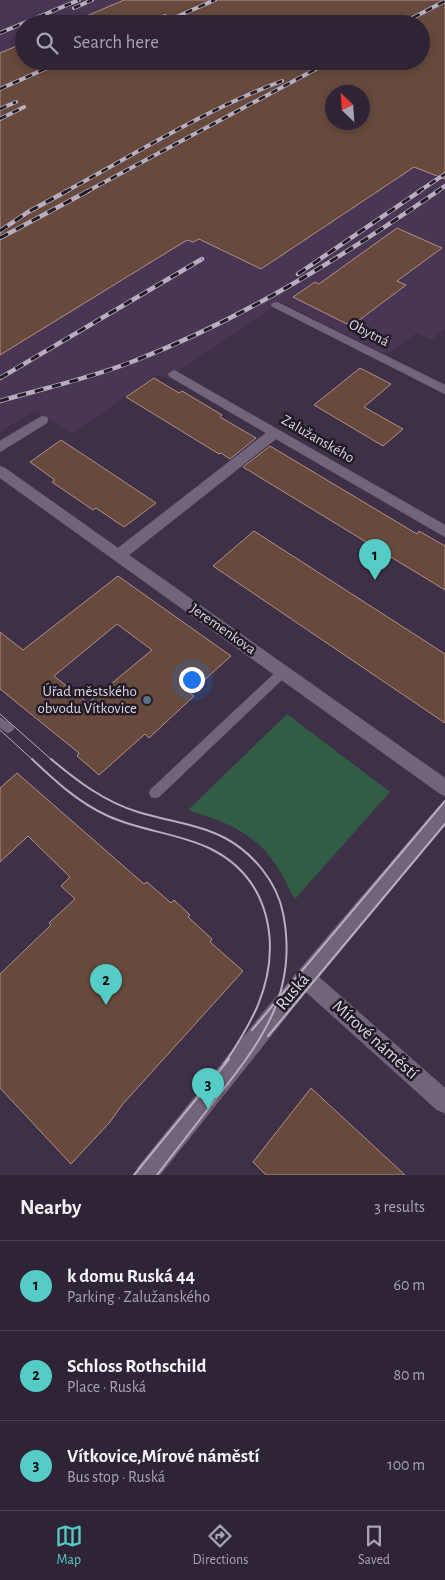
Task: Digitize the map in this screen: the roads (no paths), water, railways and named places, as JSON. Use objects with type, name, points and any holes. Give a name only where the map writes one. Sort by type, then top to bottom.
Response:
[{"type":"street","name":"Obytná","points":[[277,305],[445,390]]},
{"type":"street","name":"Zalužanského","points":[[174,374],[445,532]]},
{"type":"street","points":[[0,447],[42,420]]},
{"type":"street","points":[[119,555],[276,433]]},
{"type":"street","name":"Jeremenkova","points":[[0,471],[445,788]]},
{"type":"street","name":"Ruská","points":[[146,1175],[305,978],[445,812]]},
{"type":"street","name":"Mírové náměstí","points":[[305,978],[445,1102]]},
{"type":"lane","points":[[155,793],[283,672]]},
{"type":"tram line","points":[[0,714],[53,761]]},
{"type":"tram line","points":[[0,730],[34,761]]},
{"type":"tram line","points":[[32,759],[68,791],[97,811],[133,825],[209,848],[230,861],[246,877],[258,895],[266,915],[269,937],[269,959],[265,982],[251,1020],[224,1064]]},
{"type":"tram line","points":[[51,759],[81,783],[114,803],[138,812],[215,833],[235,844],[254,860],[275,890],[283,913],[287,943],[285,970],[278,1000]]},
{"type":"tram line","points":[[278,1000],[445,801]]},
{"type":"tram line","points":[[268,1036],[445,824]]},
{"type":"tram line","points":[[157,1175],[242,1064],[270,1020],[278,1000]]},
{"type":"tram line","points":[[252,1030],[278,1000]]},
{"type":"tram line","points":[[134,1175],[229,1059]]},
{"type":"railway","points":[[43,15],[79,0]]},
{"type":"railway","points":[[74,8],[92,0]]},
{"type":"railway","points":[[181,15],[215,0]]},
{"type":"railway","points":[[418,15],[445,1]]},
{"type":"railway","points":[[0,33],[15,27]]},
{"type":"railway","points":[[0,89],[43,70]]},
{"type":"railway","points":[[86,192],[314,70]]},
{"type":"railway","points":[[65,192],[199,118],[282,81]]},
{"type":"railway","points":[[0,109],[16,102]]},
{"type":"railway","points":[[0,119],[24,107]]},
{"type":"railway","points":[[418,192],[445,174]]},
{"type":"railway","points":[[436,192],[445,186]]},
{"type":"railway","points":[[0,231],[28,212],[67,191]]},
{"type":"railway","points":[[0,238],[88,191]]},
{"type":"railway","points":[[298,274],[420,191]]},
{"type":"railway","points":[[0,401],[118,367],[214,326],[328,263],[438,191]]},
{"type":"railway","points":[[0,378],[202,259]]},
{"type":"place","name":"k domu Ruská 44","points":[[375,580]]},
{"type":"place","name":"Úřad městského obvodu Vítkovice","points":[[147,700]]},
{"type":"place","name":"Schloss Rothschild","points":[[106,1005]]},
{"type":"place","name":"Vítkovice,Mírové náměstí","points":[[208,1109]]}]
